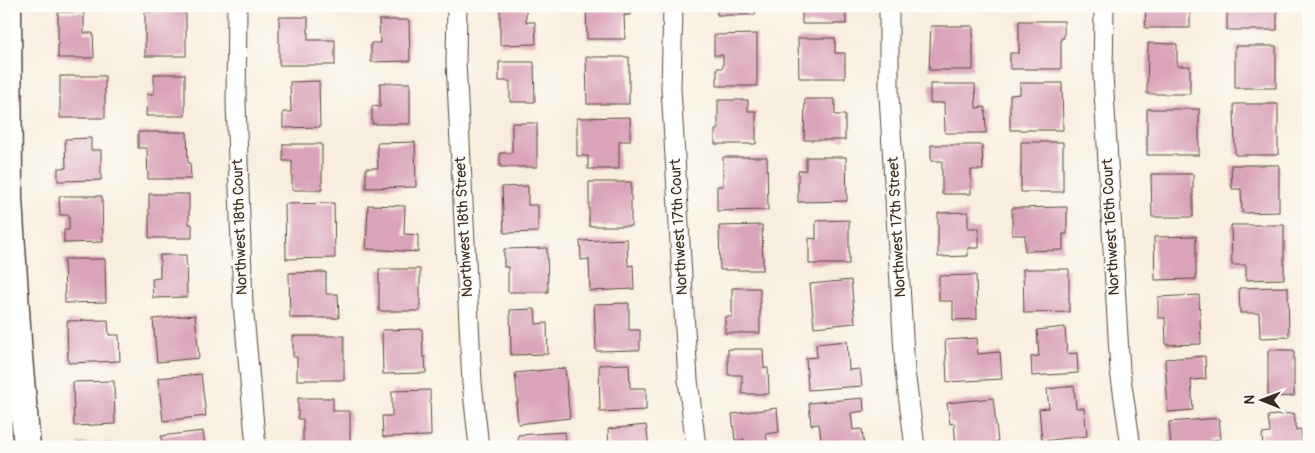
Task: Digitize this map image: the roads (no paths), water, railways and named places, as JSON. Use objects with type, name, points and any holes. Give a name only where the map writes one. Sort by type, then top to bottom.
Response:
[{"type":"street","points":[[8,6],[9,200],[27,447]]},
{"type":"street","name":"Northwest 18th Court","points":[[237,6],[236,102],[243,304],[256,447]]},
{"type":"street","name":"Northwest 18th Street","points":[[457,6],[456,62],[471,364],[479,447]]},
{"type":"street","name":"Northwest 17th Court","points":[[673,6],[671,88],[688,380],[696,447]]},
{"type":"street","name":"Northwest 17th Street","points":[[889,6],[889,95],[904,351],[915,447]]},
{"type":"street","name":"Northwest 16th Court","points":[[1104,6],[1102,75],[1119,361],[1131,447]]}]
